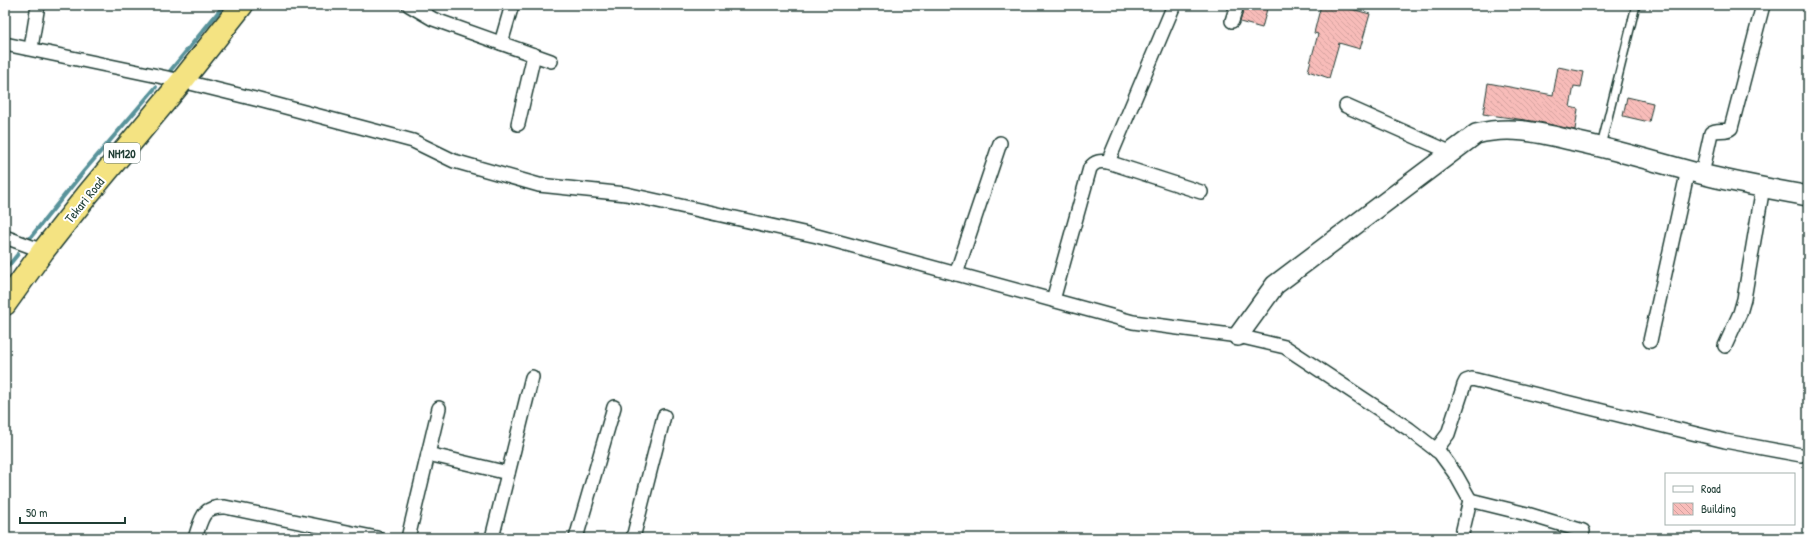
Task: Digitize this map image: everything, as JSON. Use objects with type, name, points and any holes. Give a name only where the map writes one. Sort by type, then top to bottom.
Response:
[{"type":"highway","name":"Tekari Road","points":[[5,304],[42,251],[182,81],[242,5]]},
{"type":"street","points":[[31,48],[38,5]]},
{"type":"street","points":[[409,5],[433,19],[551,61]]},
{"type":"street","points":[[501,43],[512,5]]},
{"type":"street","points":[[1108,162],[1174,5]]},
{"type":"street","points":[[1232,21],[1236,5]]},
{"type":"street","points":[[1650,341],[1695,172],[1711,133],[1731,128],[1762,5]]},
{"type":"street","points":[[5,44],[31,48],[182,81],[413,141],[454,161],[539,185],[626,194],[817,236],[1133,322],[1238,336],[1285,347],[1403,424],[1436,450],[1456,475],[1470,500],[1461,538]]},
{"type":"street","points":[[518,124],[534,55]]},
{"type":"street","points":[[1346,106],[1452,153]]},
{"type":"street","points":[[1238,336],[1275,285],[1334,239],[1476,134],[1495,129],[1529,131],[1601,146],[1695,172],[1808,196]]},
{"type":"street","points":[[956,274],[1000,143]]},
{"type":"street","points":[[1053,300],[1090,168],[1097,162],[1108,162],[1201,192]]},
{"type":"street","points":[[1725,346],[1740,313],[1744,299],[1763,187]]},
{"type":"street","points":[[5,237],[42,251]]},
{"type":"street","points":[[492,538],[532,377]]},
{"type":"street","points":[[1436,450],[1448,434],[1466,381],[1472,379],[1725,441],[1801,455]]},
{"type":"street","points":[[576,538],[614,407]]},
{"type":"street","points":[[408,538],[439,408]]},
{"type":"street","points":[[633,538],[664,416]]},
{"type":"street","points":[[428,454],[508,473]]},
{"type":"street","points":[[1470,500],[1527,514],[1583,531]]},
{"type":"street","points":[[195,538],[203,516],[207,510],[214,507],[225,507],[377,538]]},
{"type":"lane","points":[[1601,146],[1636,5]]},
{"type":"building","points":[[1245,5],[1268,5],[1262,28],[1240,22]]},
{"type":"building","points":[[1321,5],[1336,5],[1370,14],[1360,49],[1339,43],[1329,78],[1308,71],[1318,34],[1314,33]]},
{"type":"building","points":[[1558,67],[1584,72],[1581,87],[1574,86],[1570,107],[1578,109],[1575,130],[1539,122],[1483,114],[1488,83],[1553,95]]},
{"type":"building","points":[[1627,97],[1653,103],[1649,122],[1623,116]]},
{"type":"waterway","points":[[170,71],[224,5]]},
{"type":"waterway","points":[[30,238],[84,171],[156,87]]},
{"type":"waterway","points":[[5,270],[18,254]]}]
